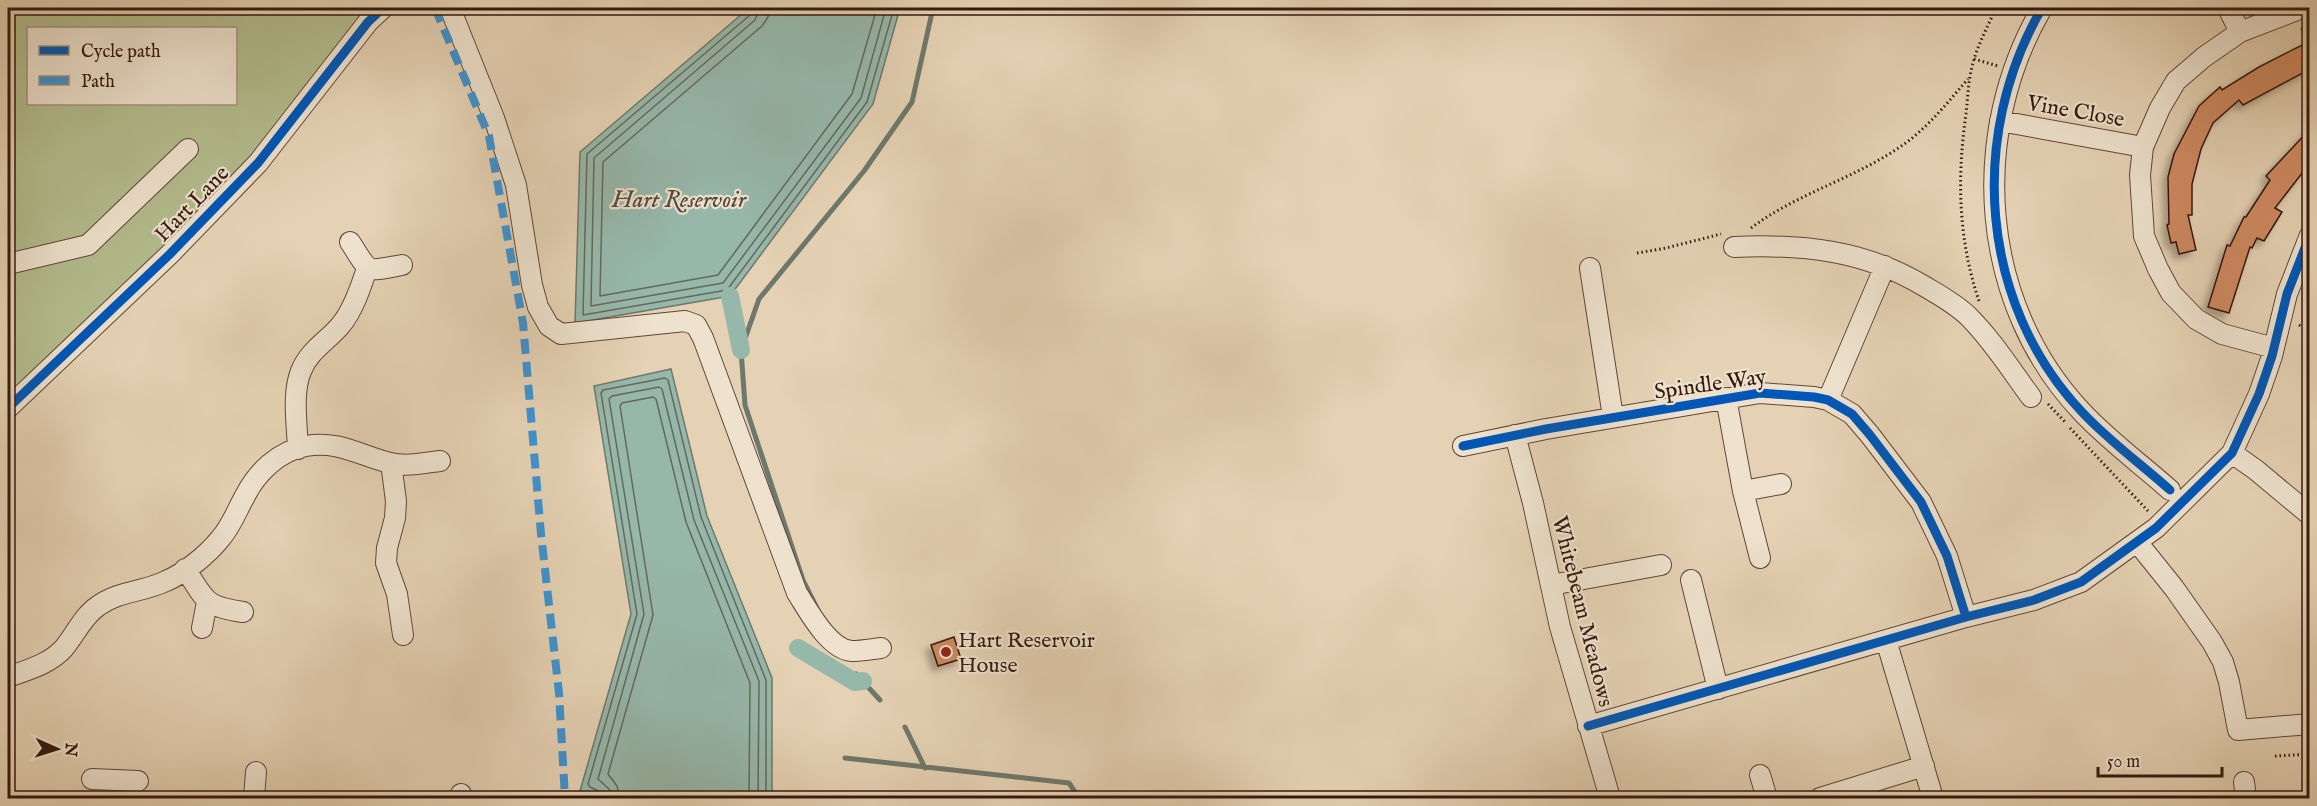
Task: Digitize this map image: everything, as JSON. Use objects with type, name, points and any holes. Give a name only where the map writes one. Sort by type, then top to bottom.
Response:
[{"type":"street","name":"Hart Lane","points":[[8,408],[170,254],[258,162],[368,22],[383,8]]},
{"type":"street","points":[[450,8],[494,118],[516,185],[532,285],[538,307],[549,326],[561,333],[685,321],[696,325],[703,338],[797,593],[818,625],[837,646],[850,651],[881,648]]},
{"type":"street","points":[[2042,8],[2025,38],[2012,70],[2000,121],[1995,159],[1998,248],[2010,293],[2025,329],[2044,364],[2082,412],[2170,490]]},
{"type":"street","points":[[2228,8],[2240,32]]},
{"type":"street","points":[[2274,348],[2222,334],[2196,319],[2171,293],[2157,269],[2144,236],[2140,174],[2143,147],[2160,108],[2176,81],[2204,57],[2240,32],[2302,8],[2306,25]]},
{"type":"street","name":"Vine Close","points":[[2000,121],[2143,147]]},
{"type":"street","points":[[8,264],[88,245],[188,149]]},
{"type":"street","points":[[1588,726],[1966,617],[2034,600],[2080,582],[2156,528],[2232,453],[2259,394],[2274,348],[2287,294],[2310,235]]},
{"type":"street","points":[[1735,236],[1773,245],[1833,251],[1905,274],[1968,316],[1989,340],[2031,397]]},
{"type":"street","points":[[350,242],[367,268],[372,270],[402,265]]},
{"type":"street","points":[[1828,400],[1885,266]]},
{"type":"street","points":[[298,448],[297,393],[300,372],[309,355],[341,325],[359,290],[367,268]]},
{"type":"street","points":[[1590,268],[1613,417]]},
{"type":"street","name":"Spindle Way","points":[[1463,446],[1613,417],[1760,393],[1828,400],[1852,414],[1921,502],[1947,556],[1966,617]]},
{"type":"street","points":[[1726,398],[1743,491],[1760,558]]},
{"type":"street","name":"Whitebeam Meadows","points":[[1515,435],[1551,585],[1588,726],[1610,798]]},
{"type":"street","points":[[8,677],[45,663],[62,650],[98,605],[119,594],[167,581],[199,559],[220,539],[234,518],[254,479],[288,452],[298,448],[327,444],[346,447],[391,463],[440,461]]},
{"type":"street","points":[[2232,453],[2310,515]]},
{"type":"street","points":[[391,463],[396,501],[386,563],[397,594],[403,635]]},
{"type":"street","points":[[1743,491],[1781,484]]},
{"type":"street","points":[[2136,542],[2174,588],[2223,662],[2238,730],[2310,724]]},
{"type":"street","points":[[1551,585],[1661,565]]},
{"type":"street","points":[[185,569],[207,602],[217,608],[243,612]]},
{"type":"street","points":[[1691,580],[1718,689]]},
{"type":"street","points":[[202,628],[207,602]]},
{"type":"street","points":[[1886,640],[1933,798]]},
{"type":"street","points":[[1820,798],[1924,766]]},
{"type":"street","points":[[254,798],[256,772]]},
{"type":"street","points":[[1760,775],[1767,798]]},
{"type":"street","points":[[92,779],[118,789],[138,781]]},
{"type":"path","points":[[1979,303],[1968,266],[1960,214],[1960,159],[1969,78],[1974,58],[1996,8]]},
{"type":"path","points":[[2306,25],[2310,26]]},
{"type":"path","points":[[1974,58],[2012,70]]},
{"type":"path","points":[[1636,253],[1735,236],[1751,228],[1769,215],[1902,147],[1938,114],[1969,78]]},
{"type":"path","points":[[2299,325],[2310,330]]},
{"type":"path","points":[[2275,756],[2310,754]]},
{"type":"green space","points":[[8,8],[383,8],[258,163],[8,408]]},
{"type":"water","name":"Hart Reservoir","points":[[749,8],[900,8],[873,104],[730,296],[575,323],[580,152]]},
{"type":"water","points":[[671,369],[707,516],[772,678],[772,798],[607,798],[580,791],[631,614],[594,386]]},
{"type":"building","points":[[2304,44],[2310,55],[2310,69],[2243,105],[2239,100],[2213,123],[2201,149],[2192,184],[2192,215],[2188,215],[2196,250],[2179,254],[2176,242],[2171,243],[2167,225],[2169,224],[2168,177],[2174,154],[2199,106],[2220,87],[2222,90],[2259,67]]},
{"type":"building","points":[[2310,129],[2310,163],[2275,208],[2282,212],[2264,241],[2257,238],[2252,248],[2250,247],[2229,313],[2208,307],[2227,245],[2230,246],[2244,217],[2270,180],[2266,176]]},
{"type":"building","name":"Hart Reservoir House","points":[[954,637],[961,659],[938,666],[931,645]]},
{"type":"waterway","points":[[818,610],[803,580],[745,405],[741,350],[759,299],[864,171],[912,102],[933,8]]},
{"type":"waterway","points":[[730,296],[741,350]]},
{"type":"waterway","points":[[798,648],[855,682],[863,681]]},
{"type":"waterway","points":[[856,674],[880,700]]},
{"type":"waterway","points":[[905,727],[925,768]]},
{"type":"waterway","points":[[845,758],[1069,783],[1079,798]]},
{"type":"marked path","points":[[435,8],[489,136],[523,323],[541,534],[559,693],[565,798]]},
{"type":"cycle path","points":[[8,408],[170,254],[258,163],[368,22],[383,8]]},
{"type":"cycle path","points":[[2042,8],[2018,57],[2003,109],[1995,163],[1996,217],[2005,270],[2022,321],[2048,369],[2092,422],[2170,490]]},
{"type":"cycle path","points":[[1588,726],[1966,617],[2034,600],[2081,582],[2156,528],[2232,453],[2259,394],[2272,356],[2287,294],[2310,235]]},
{"type":"cycle path","points":[[1463,446],[1546,429],[1760,393],[1828,400],[1852,414],[1921,502],[1947,556],[1966,617]]},
{"type":"place","name":"Hart Reservoir House","points":[[946,652]]}]
